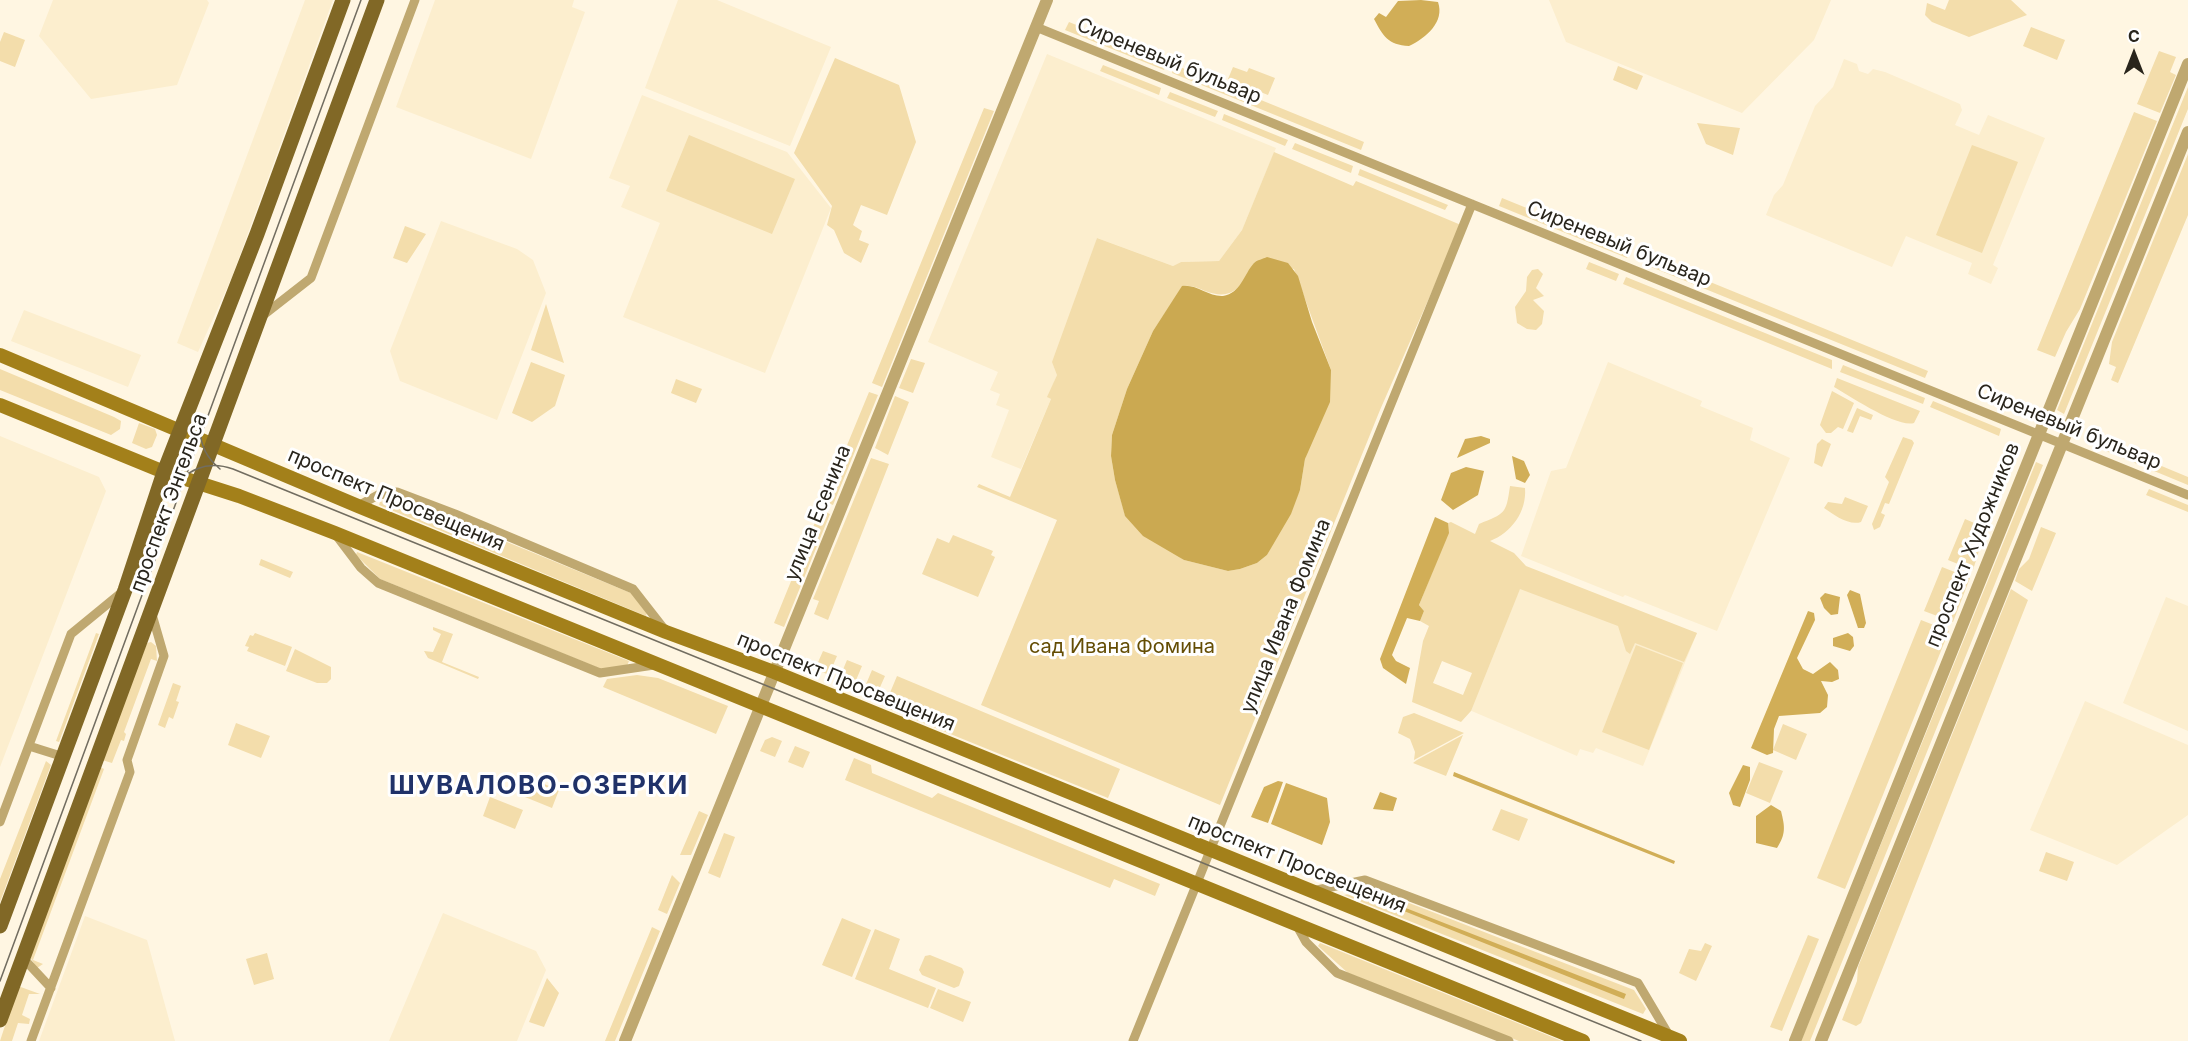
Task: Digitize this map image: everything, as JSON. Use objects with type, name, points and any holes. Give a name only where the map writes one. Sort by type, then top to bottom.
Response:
[{"type":"main road","name":"проспект Энгельса","points":[[0,926],[125,590],[164,472],[257,234],[343,0]]},
{"type":"main road","name":"проспект Энгельса","points":[[0,1020],[377,0]]},
{"type":"main road","name":"проспект Просвещения","points":[[0,356],[181,429],[358,506],[666,632],[774,672],[1675,1039]]},
{"type":"main road","points":[[0,405],[164,472],[199,482],[335,533],[1583,1041]]},
{"type":"street","points":[[259,318],[311,278],[415,0]]},
{"type":"street","name":"улица Есенина","points":[[625,1041],[1047,0]]},
{"type":"street","name":"Сиреневый бульвар","points":[[1036,27],[2188,495]]},
{"type":"street","name":"проспект Художников","points":[[1795,1041],[2188,64]]},
{"type":"street","points":[[1821,1041],[2188,132]]},
{"type":"street","name":"улица Ивана Фомина","points":[[1133,1041],[1473,204]]},
{"type":"street","points":[[358,506],[378,495],[396,492],[455,514],[633,589],[666,632]]},
{"type":"street","points":[[335,533],[361,568],[378,583],[600,673],[656,664]]},
{"type":"street","points":[[0,822],[71,634],[125,590]]},
{"type":"street","points":[[31,1041],[130,772],[127,760],[164,656],[151,610]]},
{"type":"street","points":[[29,746],[64,757]]},
{"type":"street","points":[[1312,891],[1365,880],[1638,983],[1675,1039]]},
{"type":"street","points":[[1296,924],[1306,942],[1337,973],[1509,1041]]},
{"type":"street","points":[[23,958],[51,988]]},
{"type":"shaded area","points":[[53,0],[207,0],[209,3],[177,85],[91,99],[39,36]]},
{"type":"shaded area","points":[[305,0],[333,0],[232,277],[198,352],[177,343]]},
{"type":"shaded area","points":[[435,0],[574,0],[572,7],[585,12],[531,159],[396,107]]},
{"type":"shaded area","points":[[678,0],[717,0],[831,47],[790,146],[645,88]]},
{"type":"shaded area","points":[[1549,0],[1831,0],[1814,40],[1742,113],[1566,42]]},
{"type":"shaded area","points":[[1398,1],[1438,2],[1439,16],[1436,23],[1422,39],[1409,46],[1391,42],[1374,19],[1379,13],[1386,17]]},
{"type":"shaded area","points":[[1047,54],[1276,148],[1242,230],[1219,261],[1181,262],[1173,266],[1097,238],[1057,375],[1048,397],[1051,399],[1021,469],[991,457],[1009,410],[996,405],[1000,394],[990,390],[998,372],[928,342]]},
{"type":"shaded area","points":[[1844,59],[1857,64],[1859,71],[1868,74],[1873,69],[1885,72],[1960,104],[1962,110],[1955,125],[1979,135],[1988,115],[2045,138],[1993,265],[1998,268],[1991,284],[1968,274],[1972,263],[1906,236],[1892,267],[1766,215],[1774,195],[1783,185],[1815,106],[1833,87]]},
{"type":"shaded area","points":[[642,95],[787,152],[831,208],[765,373],[623,317],[660,223],[621,207],[630,186],[609,178]]},
{"type":"shaded area","points":[[441,221],[517,249],[533,260],[546,293],[497,420],[400,381],[390,351]]},
{"type":"shaded area","points":[[1267,257],[1288,263],[1298,276],[1312,322],[1331,370],[1330,402],[1305,459],[1300,490],[1291,514],[1267,555],[1257,563],[1228,571],[1184,560],[1143,536],[1125,516],[1111,456],[1112,435],[1127,389],[1153,331],[1182,286],[1193,287],[1218,296],[1229,294],[1238,287],[1254,263]]},
{"type":"shaded area","points":[[24,310],[141,355],[128,387],[11,341]]},
{"type":"shaded area","points":[[1608,362],[1702,401],[1700,406],[1753,428],[1750,440],[1790,458],[1717,631],[1625,595],[1623,597],[1521,556],[1551,471],[1566,468]]},
{"type":"shaded area","points":[[0,436],[99,477],[106,491],[0,767]]},
{"type":"shaded area","points":[[1481,436],[1490,439],[1490,443],[1457,458],[1465,439]]},
{"type":"shaded area","points":[[1512,456],[1524,461],[1530,475],[1525,483],[1516,479]]},
{"type":"shaded area","points":[[1466,467],[1484,471],[1478,495],[1453,510],[1441,500],[1451,473]]},
{"type":"shaded area","points":[[1435,517],[1448,523],[1449,533],[1419,605],[1424,611],[1420,621],[1407,618],[1392,655],[1396,661],[1410,668],[1406,684],[1383,668],[1380,659]]},
{"type":"shaded area","points":[[1511,575],[1697,633],[1643,766],[1596,748],[1593,753],[1580,749],[1577,756],[1460,706]]},
{"type":"shaded area","points":[[1850,590],[1860,594],[1866,623],[1864,628],[1858,628],[1847,595]]},
{"type":"shaded area","points":[[1825,593],[1840,597],[1838,614],[1831,615],[1824,608],[1820,598]]},
{"type":"shaded area","points":[[2166,597],[2188,606],[2188,731],[2123,703]]},
{"type":"shaded area","points":[[1808,611],[1814,613],[1815,620],[1797,658],[1803,669],[1813,674],[1830,662],[1838,670],[1839,679],[1832,682],[1821,681],[1828,695],[1827,707],[1820,713],[1779,716],[1774,729],[1773,753],[1767,755],[1751,748]]},
{"type":"shaded area","points":[[1848,633],[1853,637],[1854,646],[1850,651],[1833,646],[1833,638]]},
{"type":"shaded area","points":[[2085,701],[2188,745],[2188,815],[2117,865],[2030,830]]},
{"type":"shaded area","points":[[1743,765],[1750,767],[1750,780],[1740,807],[1733,805],[1729,793]]},
{"type":"shaded area","points":[[1454,772],[1675,861],[1674,864],[1453,776]]},
{"type":"shaded area","points":[[1278,781],[1283,782],[1268,823],[1251,817],[1264,787]]},
{"type":"shaded area","points":[[1286,783],[1327,798],[1330,822],[1322,845],[1271,824]]},
{"type":"shaded area","points":[[1380,792],[1397,798],[1393,811],[1373,809]]},
{"type":"shaded area","points":[[1771,805],[1781,811],[1783,822],[1782,839],[1777,848],[1756,843],[1756,816]]},
{"type":"shaded area","points":[[1375,896],[1626,994],[1624,999],[1374,899]]},
{"type":"shaded area","points":[[443,913],[536,951],[546,970],[517,1041],[389,1041]]},
{"type":"shaded area","points":[[85,916],[147,940],[175,1041],[39,1041]]},
{"type":"green space","points":[[1949,0],[2011,0],[2027,15],[1969,37],[1932,22],[1925,15],[1927,3],[1945,10]]},
{"type":"green space","points":[[1069,22],[1167,62],[1164,70],[1065,30]]},
{"type":"green space","points":[[2031,27],[2065,40],[2057,60],[2023,46]]},
{"type":"green space","points":[[4,32],[25,40],[15,67],[0,61],[0,42]]},
{"type":"green space","points":[[2159,51],[2176,57],[2170,72],[2176,75],[2160,113],[2137,104]]},
{"type":"green space","points":[[835,58],[899,85],[916,142],[887,215],[861,205],[853,225],[862,231],[859,240],[869,244],[861,263],[844,253],[834,230],[827,225],[832,206],[794,153]]},
{"type":"green space","points":[[1103,65],[1161,88],[1159,95],[1100,71]]},
{"type":"green space","points":[[1175,65],[1364,142],[1361,150],[1172,73]]},
{"type":"green space","points":[[1618,66],[1643,76],[1637,90],[1613,80]]},
{"type":"green space","points":[[1233,67],[1247,72],[1249,68],[1275,78],[1268,95],[1228,79]]},
{"type":"green space","points":[[2188,87],[2188,109],[2064,414],[2057,410]]},
{"type":"green space","points":[[1170,92],[1218,111],[1215,117],[1167,98]]},
{"type":"green space","points":[[984,108],[994,111],[882,387],[872,383]]},
{"type":"green space","points":[[2134,112],[2157,121],[2080,309],[2055,357],[2037,350]]},
{"type":"green space","points":[[1224,114],[1288,140],[1285,146],[1222,120]]},
{"type":"green space","points":[[1697,123],[1740,128],[1733,155],[1706,144]]},
{"type":"green space","points":[[689,135],[795,179],[772,234],[666,191]]},
{"type":"green space","points":[[1295,143],[1353,166],[1351,173],[1292,149]]},
{"type":"green space","points":[[1972,145],[2018,162],[1982,253],[1936,235]]},
{"type":"green space","name":"сад Ивана Фомина","points":[[1274,152],[1353,186],[1356,181],[1461,225],[1380,410],[1220,805],[981,705],[1057,520],[977,487],[979,484],[1010,497],[1051,399],[1047,397],[1057,375],[1052,362],[1097,238],[1173,266],[1181,262],[1219,261],[1242,230]],"holes":[[[1255,262],[1294,269],[1331,370],[1305,459],[1300,490],[1267,555],[1257,563],[1228,571],[1184,560],[1125,515],[1111,456],[1112,435],[1127,389],[1153,331],[1183,286],[1192,286],[1215,294],[1230,293],[1246,278]]]},
{"type":"green space","points":[[2188,154],[2188,215],[2118,383],[2111,380],[2116,367],[2109,364],[2112,342]]},
{"type":"green space","points":[[1360,169],[1448,205],[1445,210],[1358,175]]},
{"type":"green space","points":[[1502,198],[1630,250],[1627,258],[1499,206]]},
{"type":"green space","points":[[405,226],[426,234],[407,263],[393,258]]},
{"type":"green space","points":[[1649,257],[1928,371],[1925,378],[1646,265]]},
{"type":"green space","points":[[1589,262],[1619,274],[1616,281],[1586,269]]},
{"type":"green space","points":[[1538,269],[1543,274],[1536,288],[1544,296],[1533,300],[1544,311],[1542,324],[1536,330],[1527,329],[1517,323],[1515,307],[1526,291],[1527,277],[1532,270]]},
{"type":"green space","points":[[1626,277],[1832,360],[1832,369],[1623,284]]},
{"type":"green space","points":[[546,304],[564,363],[531,350]]},
{"type":"green space","points":[[911,359],[925,363],[913,393],[899,388]]},
{"type":"green space","points":[[531,362],[565,375],[555,406],[532,422],[512,413]]},
{"type":"green space","points":[[1843,365],[1925,398],[1923,404],[1840,372]]},
{"type":"green space","points":[[0,369],[114,417],[121,421],[120,429],[111,435],[0,390]]},
{"type":"green space","points":[[1837,378],[1920,411],[1914,423],[1897,421],[1834,387]]},
{"type":"green space","points":[[676,379],[702,389],[696,403],[671,393]]},
{"type":"green space","points":[[1832,391],[1854,403],[1843,429],[1838,427],[1831,433],[1826,433],[1820,425]]},
{"type":"green space","points":[[869,392],[878,395],[833,505],[824,501]]},
{"type":"green space","points":[[895,396],[909,402],[888,455],[875,448]]},
{"type":"green space","points":[[1933,401],[2001,429],[1999,436],[1930,407]]},
{"type":"green space","points":[[1857,408],[1873,415],[1871,420],[1860,416],[1853,433],[1847,431]]},
{"type":"green space","points":[[139,423],[155,429],[157,435],[152,447],[146,449],[132,443]]},
{"type":"green space","points":[[1903,437],[1914,443],[1889,504],[1885,503],[1881,513],[1885,515],[1880,527],[1874,530],[1872,524],[1889,482],[1885,477]]},
{"type":"green space","points":[[1822,439],[1831,444],[1822,467],[1814,463],[1817,444]]},
{"type":"green space","points":[[2099,440],[2188,477],[2188,485],[2096,447]]},
{"type":"green space","points":[[871,458],[889,464],[828,620],[814,614],[819,601],[813,599]]},
{"type":"green space","points":[[2036,462],[2043,465],[1810,1041],[1801,1041]]},
{"type":"green space","points":[[1510,486],[1525,488],[1523,505],[1516,520],[1505,533],[1490,541],[1514,553],[1526,566],[1697,633],[1684,662],[1635,643],[1630,654],[1626,651],[1618,626],[1520,589],[1471,711],[1461,722],[1412,702],[1423,641],[1429,626],[1420,621],[1424,611],[1419,605],[1448,533],[1448,523],[1451,522],[1475,534],[1479,524],[1503,512]],"holes":[[[1442,661],[1472,673],[1463,695],[1433,683]]]},
{"type":"green space","points":[[2149,489],[2188,505],[2188,512],[2146,495]]},
{"type":"green space","points":[[1845,497],[1868,506],[1861,522],[1847,521],[1824,508],[1828,502],[1842,504]]},
{"type":"green space","points":[[400,498],[631,593],[647,613],[646,616],[379,505],[380,502]]},
{"type":"green space","points":[[820,510],[830,514],[784,627],[774,623]]},
{"type":"green space","points":[[1965,519],[1986,528],[1973,570],[1948,560]]},
{"type":"green space","points":[[2041,527],[2056,533],[2032,591],[2015,581],[2019,569],[2029,559]]},
{"type":"green space","points":[[953,535],[993,551],[991,555],[995,557],[978,597],[922,574],[937,538],[949,543]]},
{"type":"green space","points":[[357,552],[629,661],[627,666],[601,669],[380,579],[356,555]]},
{"type":"green space","points":[[261,559],[293,572],[290,578],[259,565]]},
{"type":"green space","points":[[1942,567],[1970,578],[1953,622],[1924,611]]},
{"type":"green space","points":[[2011,589],[2028,600],[1861,1023],[1856,1026],[1842,1020],[1857,981],[1858,967]]},
{"type":"green space","points":[[1921,620],[1949,631],[1845,889],[1817,878]]},
{"type":"green space","points":[[433,627],[453,634],[442,662],[479,677],[478,679],[428,658],[424,651],[433,652],[441,634],[433,630]]},
{"type":"green space","points":[[96,633],[99,634],[59,742],[56,741]]},
{"type":"green space","points":[[255,633],[292,647],[285,666],[247,651],[249,647],[245,646],[250,635],[253,636]]},
{"type":"green space","points":[[151,642],[156,646],[157,661],[151,659],[124,732],[126,734],[124,741],[121,740],[112,763],[102,760],[147,643]]},
{"type":"green space","points":[[1636,645],[1683,663],[1649,750],[1602,732]]},
{"type":"green space","points":[[295,649],[331,667],[331,679],[327,683],[317,683],[286,671]]},
{"type":"green space","points":[[823,651],[837,656],[829,675],[815,669]]},
{"type":"green space","points":[[847,660],[862,666],[854,685],[839,679]]},
{"type":"green space","points":[[872,670],[885,676],[877,694],[864,689]]},
{"type":"green space","points":[[637,675],[658,678],[728,706],[716,734],[603,687],[607,679]]},
{"type":"green space","points":[[897,676],[1120,769],[1108,798],[884,707]]},
{"type":"green space","points":[[173,683],[181,686],[176,701],[179,702],[173,719],[169,717],[165,728],[158,725]]},
{"type":"green space","points":[[1414,713],[1464,733],[1414,760],[1415,752],[1410,739],[1398,733],[1403,717]]},
{"type":"green space","points":[[236,723],[270,736],[261,758],[228,745]]},
{"type":"green space","points":[[1783,724],[1807,734],[1796,760],[1773,750]]},
{"type":"green space","points":[[1463,735],[1446,776],[1413,763],[1417,760]]},
{"type":"green space","points":[[772,737],[782,741],[775,757],[760,751],[765,740]]},
{"type":"green space","points":[[795,746],[810,752],[803,768],[788,762]]},
{"type":"green space","points":[[854,758],[871,765],[872,773],[932,798],[938,793],[1160,884],[1155,896],[1114,879],[1110,888],[845,780]]},
{"type":"green space","points":[[46,761],[51,765],[0,902],[0,879]]},
{"type":"green space","points":[[1759,762],[1783,771],[1770,803],[1746,793]]},
{"type":"green space","points":[[100,767],[104,769],[33,960],[43,964],[37,968],[30,957]]},
{"type":"green space","points":[[527,777],[559,790],[552,808],[520,795]]},
{"type":"green space","points":[[490,797],[523,810],[515,829],[483,816]]},
{"type":"green space","points":[[1501,809],[1528,819],[1519,841],[1492,830]]},
{"type":"green space","points":[[699,811],[708,815],[691,855],[680,855]]},
{"type":"green space","points":[[724,833],[735,837],[720,878],[708,873]]},
{"type":"green space","points":[[2046,852],[2074,862],[2067,881],[2039,871]]},
{"type":"green space","points":[[672,875],[680,883],[667,914],[658,910]]},
{"type":"green space","points":[[1373,889],[1634,990],[1646,1009],[1643,1014],[1344,895]]},
{"type":"green space","points":[[842,918],[871,930],[852,977],[822,965]]},
{"type":"green space","points":[[652,927],[660,931],[615,1041],[605,1041]]},
{"type":"green space","points":[[875,929],[900,939],[889,969],[936,988],[928,1008],[855,979]]},
{"type":"green space","points":[[1808,935],[1819,939],[1782,1031],[1770,1027]]},
{"type":"green space","points":[[1320,943],[1562,1041],[1519,1041],[1348,973],[1318,946]]},
{"type":"green space","points":[[1705,943],[1712,946],[1696,981],[1679,973],[1689,949],[1701,951]]},
{"type":"green space","points":[[267,953],[274,979],[254,985],[246,959]]},
{"type":"green space","points":[[930,955],[962,968],[964,972],[959,986],[954,988],[922,975],[919,970],[925,956]]},
{"type":"green space","points":[[547,978],[559,993],[544,1027],[529,1022]]},
{"type":"green space","points":[[18,986],[40,994],[29,994],[22,1015],[30,1019],[29,1024],[18,1023],[12,1041],[0,1041]]},
{"type":"green space","points":[[938,989],[971,1002],[963,1022],[930,1008]]},
{"type":"tram line","points":[[0,981],[361,0]]},
{"type":"tram line","points":[[202,416],[200,431],[203,445],[209,458],[220,469]]},
{"type":"tram line","points":[[172,494],[183,478],[197,469],[205,466],[223,466],[233,469],[1641,1041]]},
{"type":"district","name":"ШУВАЛОВО-ОЗЕРКИ","points":[[539,786]]}]
